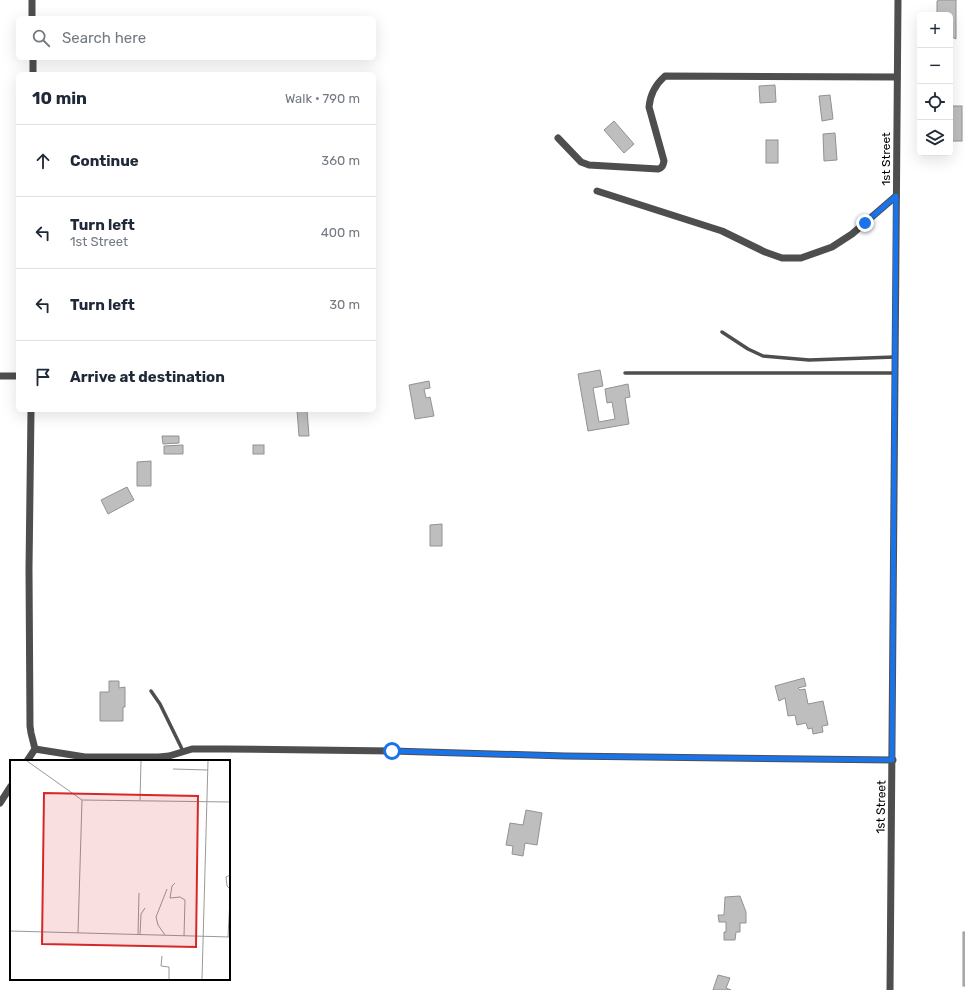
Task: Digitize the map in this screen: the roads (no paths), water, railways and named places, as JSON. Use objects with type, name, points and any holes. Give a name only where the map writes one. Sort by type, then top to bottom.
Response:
[{"type":"street","points":[[32,0],[32,16]]},
{"type":"street","name":"1st Street","points":[[890,990],[898,0]]},
{"type":"street","points":[[33,60],[33,72]]},
{"type":"street","points":[[558,138],[581,162],[589,165],[658,169],[661,168],[664,161],[649,107],[650,99],[654,91],[665,76],[898,77]]},
{"type":"street","points":[[597,191],[722,231],[765,252],[782,258],[801,258],[832,247],[852,234],[896,196]]},
{"type":"street","points":[[0,376],[16,376]]},
{"type":"street","points":[[29,760],[35,749],[30,733],[29,569],[31,412]]},
{"type":"street","points":[[35,749],[86,757],[159,757],[169,756],[192,749],[249,749],[573,756],[892,760]]},
{"type":"street","points":[[0,803],[10,788]]},
{"type":"lane","points":[[722,332],[748,349],[763,356],[808,360],[895,357]]},
{"type":"lane","points":[[625,373],[896,373]]},
{"type":"lane","points":[[151,691],[160,704],[183,751]]}]
